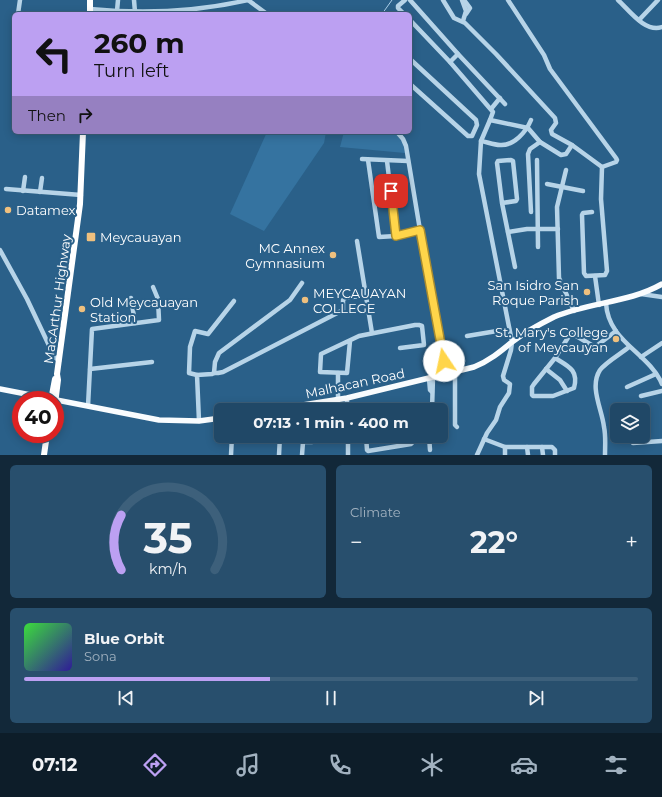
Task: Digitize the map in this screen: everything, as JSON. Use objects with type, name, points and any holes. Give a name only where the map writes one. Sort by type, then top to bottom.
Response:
[{"type":"highway","points":[[90,0],[90,12]]},
{"type":"highway","name":"MacArthur Highway","points":[[55,391],[81,195],[83,134]]},
{"type":"highway","points":[[44,455],[46,443]]},
{"type":"highway","points":[[48,455],[50,443]]},
{"type":"main road","name":"Malhacan Road","points":[[322,403],[447,374],[484,363],[512,342],[540,324],[555,317],[641,294],[662,284]]},
{"type":"main road","points":[[0,389],[12,392]]},
{"type":"main road","points":[[64,403],[159,420],[199,421],[214,419]]},
{"type":"street","points":[[18,12],[20,0]]},
{"type":"street","points":[[117,12],[118,0]]},
{"type":"street","points":[[90,12],[134,12],[134,0]]},
{"type":"street","points":[[171,12],[248,0],[264,12]]},
{"type":"street","points":[[402,12],[398,6],[405,0]]},
{"type":"street","points":[[410,0],[505,104]]},
{"type":"street","points":[[443,0],[454,18],[463,21],[496,54],[555,118],[556,123],[551,130],[552,134],[572,145],[602,167]]},
{"type":"street","points":[[463,0],[466,14],[463,21]]},
{"type":"street","points":[[508,0],[544,55],[550,69],[616,158],[616,162],[602,167]]},
{"type":"street","points":[[618,0],[639,20],[654,28],[662,27]]},
{"type":"street","points":[[639,20],[658,0]]},
{"type":"street","points":[[412,22],[494,112],[481,141],[479,174],[512,342],[503,376],[504,380],[510,384],[510,388],[500,407],[496,420],[484,439],[477,455]]},
{"type":"street","points":[[450,62],[458,54]]},
{"type":"street","points":[[412,61],[476,120],[477,125],[472,136],[468,136],[412,86]]},
{"type":"street","points":[[491,109],[500,98]]},
{"type":"street","points":[[490,120],[528,128],[540,142],[564,155],[572,145]]},
{"type":"street","points":[[481,141],[501,145],[509,143],[516,140],[528,128],[531,120]]},
{"type":"street","points":[[398,134],[405,144],[447,374]]},
{"type":"street","points":[[531,212],[528,154],[530,150],[540,142]]},
{"type":"street","points":[[362,160],[408,161]]},
{"type":"street","points":[[368,160],[378,236],[380,238],[396,236],[420,230]]},
{"type":"street","points":[[502,203],[516,201],[517,199],[511,160],[497,162],[502,203],[515,267]]},
{"type":"street","points":[[537,160],[538,247]]},
{"type":"street","points":[[387,161],[396,236]]},
{"type":"street","points":[[592,212],[585,212],[582,215],[584,273],[586,276],[605,274],[607,271],[601,199],[602,167]]},
{"type":"street","points":[[566,170],[557,207],[559,278],[574,311]]},
{"type":"street","points":[[23,191],[24,176]]},
{"type":"street","points":[[40,192],[42,178]]},
{"type":"street","points":[[547,184],[583,191]]},
{"type":"street","points":[[6,189],[81,195]]},
{"type":"street","points":[[508,232],[537,228],[558,229]]},
{"type":"street","points":[[357,241],[372,333]]},
{"type":"street","points":[[0,250],[27,299],[54,356],[59,361]]},
{"type":"street","points":[[595,276],[600,305]]},
{"type":"street","points":[[214,373],[216,357],[219,353],[290,300],[302,283]]},
{"type":"street","points":[[88,406],[92,329],[157,320],[159,318],[158,299],[153,287]]},
{"type":"street","points":[[641,294],[662,297]]},
{"type":"street","points":[[234,301],[208,334],[195,331],[190,347],[189,374],[197,375],[223,372],[343,310],[344,298],[366,295]]},
{"type":"street","points":[[131,298],[135,324]]},
{"type":"street","points":[[606,303],[606,313],[616,331],[629,347],[641,357],[656,374],[662,384]]},
{"type":"street","points":[[350,341],[348,372],[320,372],[320,356],[324,352],[358,336],[415,325],[422,326],[424,345],[400,348]]},
{"type":"street","points":[[467,336],[509,329]]},
{"type":"street","points":[[555,358],[572,369],[574,372],[575,386],[573,389],[553,396],[535,397],[532,395],[532,387],[555,358],[571,333],[595,347],[616,331]]},
{"type":"street","points":[[641,357],[662,343]]},
{"type":"street","points":[[605,455],[605,428],[597,394],[597,377],[601,369],[629,347]]},
{"type":"street","points":[[90,369],[152,362]]},
{"type":"street","points":[[546,369],[560,380],[567,391]]},
{"type":"street","points":[[455,371],[455,425],[457,427]]},
{"type":"street","points":[[338,373],[338,400]]},
{"type":"street","points":[[627,387],[656,374]]},
{"type":"street","points":[[197,375],[199,421]]},
{"type":"street","points":[[431,377],[433,390],[432,403]]},
{"type":"street","points":[[641,396],[662,391]]},
{"type":"street","points":[[347,398],[347,403]]},
{"type":"street","points":[[484,439],[505,447],[552,447],[555,450],[555,455]]},
{"type":"street","points":[[650,442],[662,441]]},
{"type":"street","points":[[231,455],[232,443]]},
{"type":"street","points":[[279,455],[280,443]]},
{"type":"street","points":[[302,455],[303,443]]},
{"type":"street","points":[[348,443],[348,455]]},
{"type":"street","points":[[366,443],[368,451],[413,443]]},
{"type":"street","points":[[430,443],[430,450]]},
{"type":"street","points":[[505,447],[505,455]]},
{"type":"street","points":[[527,447],[528,455]]},
{"type":"street","points":[[542,447],[543,455]]},
{"type":"shaded area","points":[[266,134],[326,134],[324,143],[264,231],[230,214]]},
{"type":"shaded area","points":[[343,134],[396,134],[403,143],[405,153],[340,147]]},
{"type":"waterway","points":[[383,12],[392,0]]},
{"type":"place","name":"Datamex","points":[[8,210]]},
{"type":"place","name":"Meycauayan","points":[[91,237]]},
{"type":"place","name":"MC Annex Gymnasium","points":[[333,255]]},
{"type":"place","name":"San Isidro San Roque Parish","points":[[587,292]]},
{"type":"place","name":"MEYCAUAYAN COLLEGE","points":[[305,300]]},
{"type":"place","name":"Old Meycauayan Station","points":[[82,309]]},
{"type":"place","name":"St. Mary's College of Meycauyan","points":[[616,339]]},
{"type":"route","points":[[391,191],[396,236],[420,230],[444,361]]}]
